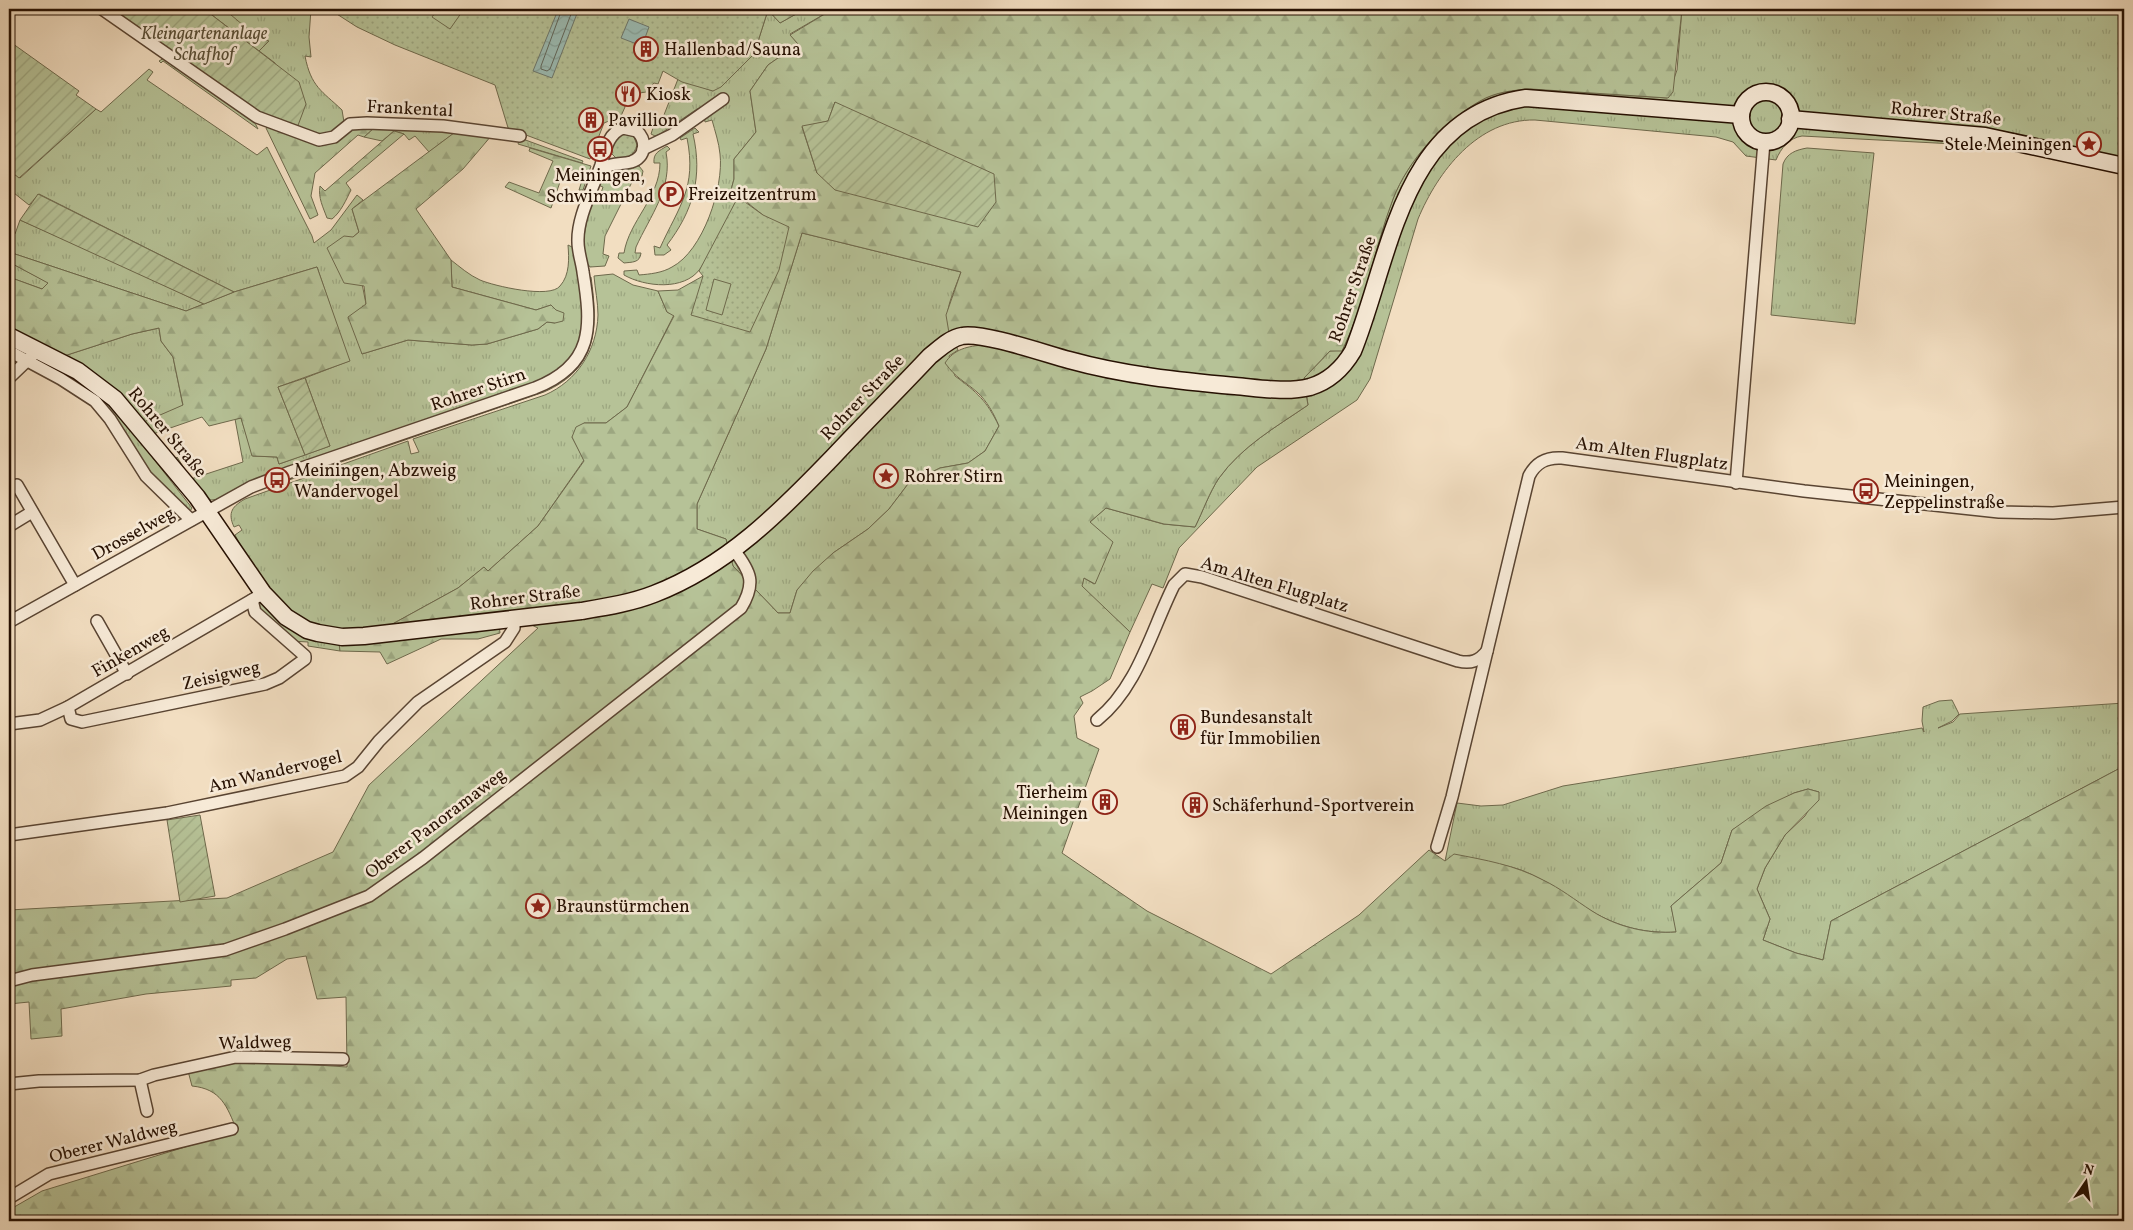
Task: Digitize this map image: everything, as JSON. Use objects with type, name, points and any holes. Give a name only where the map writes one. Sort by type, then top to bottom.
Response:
[{"type":"main road","points":[[1765,92],[1776,95],[1783,100],[1789,110],[1790,118],[1788,127],[1780,138],[1764,142],[1753,138],[1746,132],[1742,125],[1741,115],[1742,109],[1749,99],[1758,93],[1765,92]]},
{"type":"main road","name":"Rohrer Straße","points":[[9,336],[33,355],[78,372],[115,400],[168,461],[208,512],[258,597],[296,624],[318,633],[342,637],[581,611],[614,605],[654,594],[704,570],[734,550],[766,524],[930,356],[945,344],[961,336],[980,336],[1098,367],[1186,382],[1287,389],[1310,387],[1333,376],[1347,362],[1353,351],[1386,248],[1408,190],[1424,162],[1441,143],[1461,124],[1483,110],[1505,101],[1533,99],[1741,115]]},
{"type":"main road","name":"Rohrer Straße","points":[[1790,118],[1985,136],[2124,166]]},
{"type":"street","name":"Frankental","points":[[102,9],[257,117],[319,140],[334,136],[350,124],[367,123],[443,126],[520,136]]},
{"type":"street","points":[[598,174],[610,165],[634,161],[644,149],[672,135],[722,99]]},
{"type":"street","name":"Rohrer Stirn","points":[[208,512],[251,487],[270,479],[548,383],[565,372],[580,352],[588,331],[589,311],[578,242],[584,214],[610,139],[617,130],[623,128],[637,131],[643,140],[644,149]]},
{"type":"street","name":"Am Alten Flugplatz","points":[[1438,847],[1532,470],[1547,458],[1562,458],[1736,483],[1764,142]]},
{"type":"street","points":[[9,351],[33,355]]},
{"type":"street","points":[[9,378],[33,355]]},
{"type":"street","name":"Rohrer Straße","points":[[33,355],[104,410],[146,476],[191,520]]},
{"type":"street","points":[[1736,483],[2018,513],[2080,511],[2124,507]]},
{"type":"street","points":[[17,485],[75,585]]},
{"type":"street","points":[[9,526],[32,512]]},
{"type":"street","name":"Drosselweg","points":[[9,622],[208,512]]},
{"type":"street","name":"Oberer Panoramaweg","points":[[9,981],[32,975],[225,950],[369,896],[422,858],[740,608],[750,590],[750,580],[748,569],[734,550]]},
{"type":"street","name":"Am Alten Flugplatz","points":[[1097,720],[1120,696],[1133,677],[1174,585],[1185,574],[1202,577],[1458,661],[1473,662],[1482,657],[1487,651]]},
{"type":"street","name":"Finkenweg","points":[[9,724],[40,720],[68,707],[258,597]]},
{"type":"street","name":"Zeisigweg","points":[[68,707],[71,718],[82,722],[233,692],[265,684],[279,678],[299,664],[305,656],[255,612],[258,597]]},
{"type":"street","name":"Am Wandervogel","points":[[9,836],[167,813],[346,776],[358,767],[379,741],[418,702],[505,642],[514,628],[514,618]]},
{"type":"street","points":[[96,621],[127,674]]},
{"type":"street","name":"Waldweg","points":[[9,1084],[40,1081],[140,1080],[161,1073],[236,1057],[343,1059]]},
{"type":"street","points":[[140,1080],[147,1110]]},
{"type":"street","name":"Oberer Waldweg","points":[[9,1198],[49,1174],[232,1130]]},
{"type":"green space","name":"Kleingartenanlage Schafhof","points":[[111,9],[204,9],[299,82],[306,104],[297,128],[258,113]]},
{"type":"green space","points":[[204,9],[311,9],[309,37],[311,57],[305,56],[307,66],[318,88],[342,110],[344,122],[325,137],[297,128],[275,63]]},
{"type":"green space","points":[[204,9],[224,9],[257,37],[269,41],[259,51]]},
{"type":"green space","points":[[329,9],[768,10],[754,54],[721,87],[713,91],[682,82],[663,71],[658,84],[654,83],[646,92],[633,94],[631,101],[624,103],[625,107],[621,116],[604,123],[590,159],[526,135],[524,132],[509,131],[495,85],[395,45],[357,27]]},
{"type":"green space","points":[[438,9],[464,9],[450,29],[432,17]]},
{"type":"green space","points":[[728,9],[805,9],[780,23],[768,10]]},
{"type":"green space","points":[[805,9],[833,9],[790,34],[798,44],[768,65],[750,91],[756,132],[734,159],[734,179],[731,190],[738,197],[700,269],[684,281],[664,285],[642,282],[624,275],[624,271],[637,270],[639,275],[660,272],[672,267],[683,259],[702,233],[715,200],[719,183],[719,150],[712,120],[705,122],[703,108],[697,109],[660,134],[655,136],[651,134],[654,125],[656,126],[659,119],[662,120],[678,79],[713,91],[754,54],[768,10],[780,23]]},
{"type":"green space","points":[[833,9],[1682,9],[1673,92],[1668,98],[1531,89],[1511,91],[1492,95],[1480,101],[1440,131],[1417,156],[1393,199],[1364,295],[1342,351],[1330,351],[1304,378],[1305,381],[1287,383],[1169,374],[949,333],[946,315],[961,272],[802,233],[766,349],[697,504],[697,529],[726,539],[733,566],[778,613],[790,613],[797,590],[813,571],[833,553],[868,529],[889,509],[908,484],[940,468],[968,463],[985,451],[999,426],[997,421],[981,396],[945,363],[957,351],[967,347],[984,345],[1065,366],[1306,394],[1308,405],[1260,438],[1228,467],[1215,484],[1195,527],[1164,524],[1106,508],[1090,522],[1113,542],[1095,584],[1084,578],[1082,586],[1130,632],[1110,679],[1080,697],[1083,703],[1074,716],[1077,738],[1099,749],[1062,853],[1147,911],[1271,974],[1359,915],[1429,850],[1445,861],[1454,854],[1522,870],[1555,887],[1602,917],[1622,925],[1654,932],[1676,932],[1671,906],[1721,863],[1732,830],[1766,806],[1794,793],[1808,789],[1819,792],[1819,800],[1785,835],[1765,868],[1757,889],[1770,919],[1763,940],[1796,953],[1823,960],[1831,921],[2124,766],[2124,1221],[9,1221],[9,1210],[42,1191],[237,1131],[222,1100],[210,1091],[192,1086],[188,1071],[225,1063],[286,1063],[347,1067],[346,997],[317,999],[306,956],[287,959],[256,978],[231,980],[231,986],[146,994],[61,1009],[62,1036],[31,1039],[29,1002],[9,1004],[9,910],[227,898],[333,852],[369,785],[538,628],[506,613],[387,627],[458,588],[484,567],[488,571],[538,526],[584,461],[572,437],[576,427],[584,423],[606,423],[627,407],[674,316],[667,312],[658,291],[678,290],[703,276],[763,215],[731,190],[734,179],[734,159],[756,132],[750,91],[768,65],[798,44],[790,35]],"holes":[[[835,102],[817,173],[802,127],[828,121]]]},
{"type":"green space","points":[[1682,9],[2124,9],[2124,172],[2008,149],[1974,145],[1802,136],[1786,144],[1776,160],[1746,156],[1733,142],[1716,137],[1535,120],[1514,122],[1495,128],[1478,138],[1463,151],[1449,166],[1426,201],[1418,219],[1370,379],[1357,400],[1257,467],[1179,548],[1163,588],[1152,584],[1130,632],[1081,586],[1084,578],[1094,584],[1090,522],[1106,508],[1163,524],[1195,527],[1215,484],[1238,456],[1260,438],[1308,405],[1304,378],[1330,351],[1342,350],[1357,313],[1393,199],[1417,156],[1440,131],[1480,101],[1492,95],[1511,91],[1531,89],[1667,98],[1677,70]]},
{"type":"green space","points":[[9,41],[79,91],[76,95],[96,109],[19,178],[9,170]]},
{"type":"green space","points":[[164,58],[253,119],[258,129],[163,61],[161,63],[159,61]]},
{"type":"green space","points":[[149,69],[153,72],[147,80],[257,155],[267,147],[314,243],[331,230],[357,195],[363,200],[352,209],[359,232],[353,237],[366,304],[362,354],[408,340],[472,345],[487,344],[538,329],[547,322],[555,323],[556,310],[551,305],[536,310],[452,287],[451,260],[472,276],[487,283],[522,290],[554,290],[560,286],[566,277],[569,255],[568,245],[574,248],[583,307],[581,338],[576,351],[565,365],[543,380],[220,499],[211,500],[205,497],[175,460],[177,457],[191,479],[243,462],[235,419],[241,418],[253,456],[277,457],[279,464],[330,446],[305,378],[349,361],[317,267],[234,292],[39,194],[29,205],[9,189],[9,170],[20,178],[96,109],[101,112]]},
{"type":"green space","points":[[835,102],[994,174],[996,202],[978,227],[835,190],[817,173],[802,126],[828,121]]},
{"type":"green space","points":[[271,123],[319,144],[354,127],[376,126],[364,137],[358,135],[315,173],[311,196],[318,215],[310,219],[266,128]]},
{"type":"green space","points":[[376,126],[458,130],[429,152],[415,136],[409,140],[404,134],[394,131],[382,141],[364,137]]},
{"type":"green space","points":[[695,128],[699,132],[693,134],[697,165],[694,193],[683,219],[667,245],[671,250],[664,255],[655,255],[654,246],[660,248],[680,208],[688,184],[690,170],[687,138],[681,140],[680,138]]},
{"type":"green space","points":[[458,130],[492,135],[463,169],[416,209],[451,260],[452,287],[536,310],[551,305],[556,310],[564,313],[563,321],[547,322],[538,329],[487,344],[472,345],[408,340],[362,354],[348,317],[366,304],[364,286],[344,283],[327,248],[344,236],[353,237],[359,232],[352,209]]},
{"type":"green space","points":[[394,131],[404,134],[346,183],[351,190],[345,202],[332,219],[327,218],[320,198],[320,186],[325,191]]},
{"type":"green space","points":[[624,133],[634,137],[637,145],[630,156],[617,159],[611,153],[612,147],[616,139]]},
{"type":"green space","points":[[520,138],[583,161],[582,163],[518,144]]},
{"type":"green space","points":[[667,146],[670,149],[666,152],[666,178],[659,201],[636,247],[635,253],[641,253],[639,259],[624,263],[618,258],[619,253],[624,253],[627,241],[650,198],[659,175],[660,163],[654,163],[654,157]]},
{"type":"green space","points":[[530,148],[591,166],[583,190],[579,190],[584,174],[568,169],[560,182],[551,208],[505,187],[509,182],[539,193],[553,161],[529,151]]},
{"type":"green space","points":[[1807,148],[1874,153],[1855,324],[1771,315],[1783,164],[1792,153]]},
{"type":"green space","points":[[639,166],[643,171],[642,176],[636,174],[605,236],[603,254],[609,256],[605,266],[590,267],[584,251],[584,240],[587,219],[595,191],[601,193],[603,187],[598,185],[602,178],[611,171]]},
{"type":"green space","points":[[38,194],[234,292],[204,304],[20,220]]},
{"type":"green space","points":[[738,197],[763,215],[789,227],[779,270],[750,332],[691,315],[703,276],[699,271]]},
{"type":"green space","points":[[20,220],[204,304],[186,311],[9,252],[9,233],[15,234]]},
{"type":"green space","points":[[802,233],[961,272],[948,311],[949,328],[958,350],[949,356],[955,376],[981,398],[999,426],[985,451],[968,463],[940,468],[908,484],[889,509],[868,529],[833,553],[797,590],[790,613],[778,613],[733,566],[726,539],[697,529],[697,504],[766,349]]},
{"type":"green space","points":[[9,252],[186,311],[234,292],[317,267],[350,361],[278,387],[305,455],[279,464],[277,457],[252,456],[241,418],[209,426],[202,417],[153,434],[144,422],[183,405],[173,357],[161,341],[159,328],[132,334],[64,356],[9,329],[9,277],[42,289],[48,283],[9,262]]},
{"type":"green space","points":[[9,262],[49,283],[42,289],[9,277]]},
{"type":"green space","points":[[613,274],[633,285],[658,291],[667,312],[674,315],[627,407],[606,423],[584,423],[572,437],[584,460],[538,526],[488,571],[484,567],[458,588],[387,627],[342,630],[312,624],[292,614],[254,570],[235,535],[242,530],[239,525],[234,527],[232,522],[231,513],[234,507],[245,499],[408,441],[411,454],[419,452],[413,439],[545,395],[556,389],[576,373],[594,340],[597,328],[598,305],[594,276]]},
{"type":"green space","points":[[591,277],[594,313],[590,345],[584,359],[575,371],[562,382],[544,392],[289,480],[288,476],[548,388],[582,355],[588,279]]},
{"type":"green space","points":[[714,279],[731,284],[722,315],[706,310]]},
{"type":"green space","points":[[159,328],[161,341],[173,357],[183,406],[144,422],[98,377],[64,356],[132,334]]},
{"type":"green space","points":[[40,358],[54,364],[109,402],[192,508],[189,513],[156,483],[120,430],[39,361]]},
{"type":"green space","points":[[305,378],[330,446],[305,455],[278,387]]},
{"type":"green space","points":[[262,601],[339,643],[340,651],[308,646],[308,642],[291,641],[264,617],[258,606]]},
{"type":"green space","points":[[499,624],[500,633],[478,639],[441,639],[387,664],[380,652],[340,651],[339,643]]},
{"type":"green space","points":[[1952,700],[1959,714],[1952,721],[1938,728],[1953,722],[1960,714],[2124,703],[2124,766],[1831,921],[1823,960],[1796,953],[1763,940],[1770,919],[1757,889],[1765,868],[1785,835],[1805,816],[1819,792],[1808,789],[1794,793],[1732,830],[1721,863],[1671,906],[1677,932],[1644,931],[1613,922],[1593,912],[1540,879],[1512,867],[1483,862],[1445,861],[1457,803],[1481,806],[1503,805],[1563,786],[1922,728],[1924,732],[1922,721],[1923,707],[1939,701]]},
{"type":"green space","points":[[200,815],[215,896],[180,902],[167,820]]},
{"type":"water","points":[[556,9],[578,11],[552,78],[533,71],[558,10]]},
{"type":"water","points":[[629,19],[649,27],[642,46],[621,38]]},
{"type":"place","name":"Hallenbad/Sauna","points":[[646,49]]},
{"type":"place","name":"Kiosk","points":[[628,94]]},
{"type":"place","name":"Pavillion","points":[[591,120]]},
{"type":"place","name":"Stele Meiningen","points":[[2089,144]]},
{"type":"place","name":"Meiningen, Schwimmbad","points":[[600,149]]},
{"type":"place","name":"Freizeitzentrum","points":[[671,194]]},
{"type":"place","name":"Rohrer Stirn","points":[[886,476]]},
{"type":"place","name":"Meiningen, Abzweig Wandervogel","points":[[277,480]]},
{"type":"place","name":"Meiningen, Zeppelinstraße","points":[[1866,491]]},
{"type":"place","name":"Bundesanstalt für Immobilien","points":[[1183,727]]},
{"type":"place","name":"Tierheim Meiningen","points":[[1105,802]]},
{"type":"place","name":"Schäferhund-Sportverein","points":[[1195,805]]},
{"type":"place","name":"Braunstürmchen","points":[[538,906]]}]
